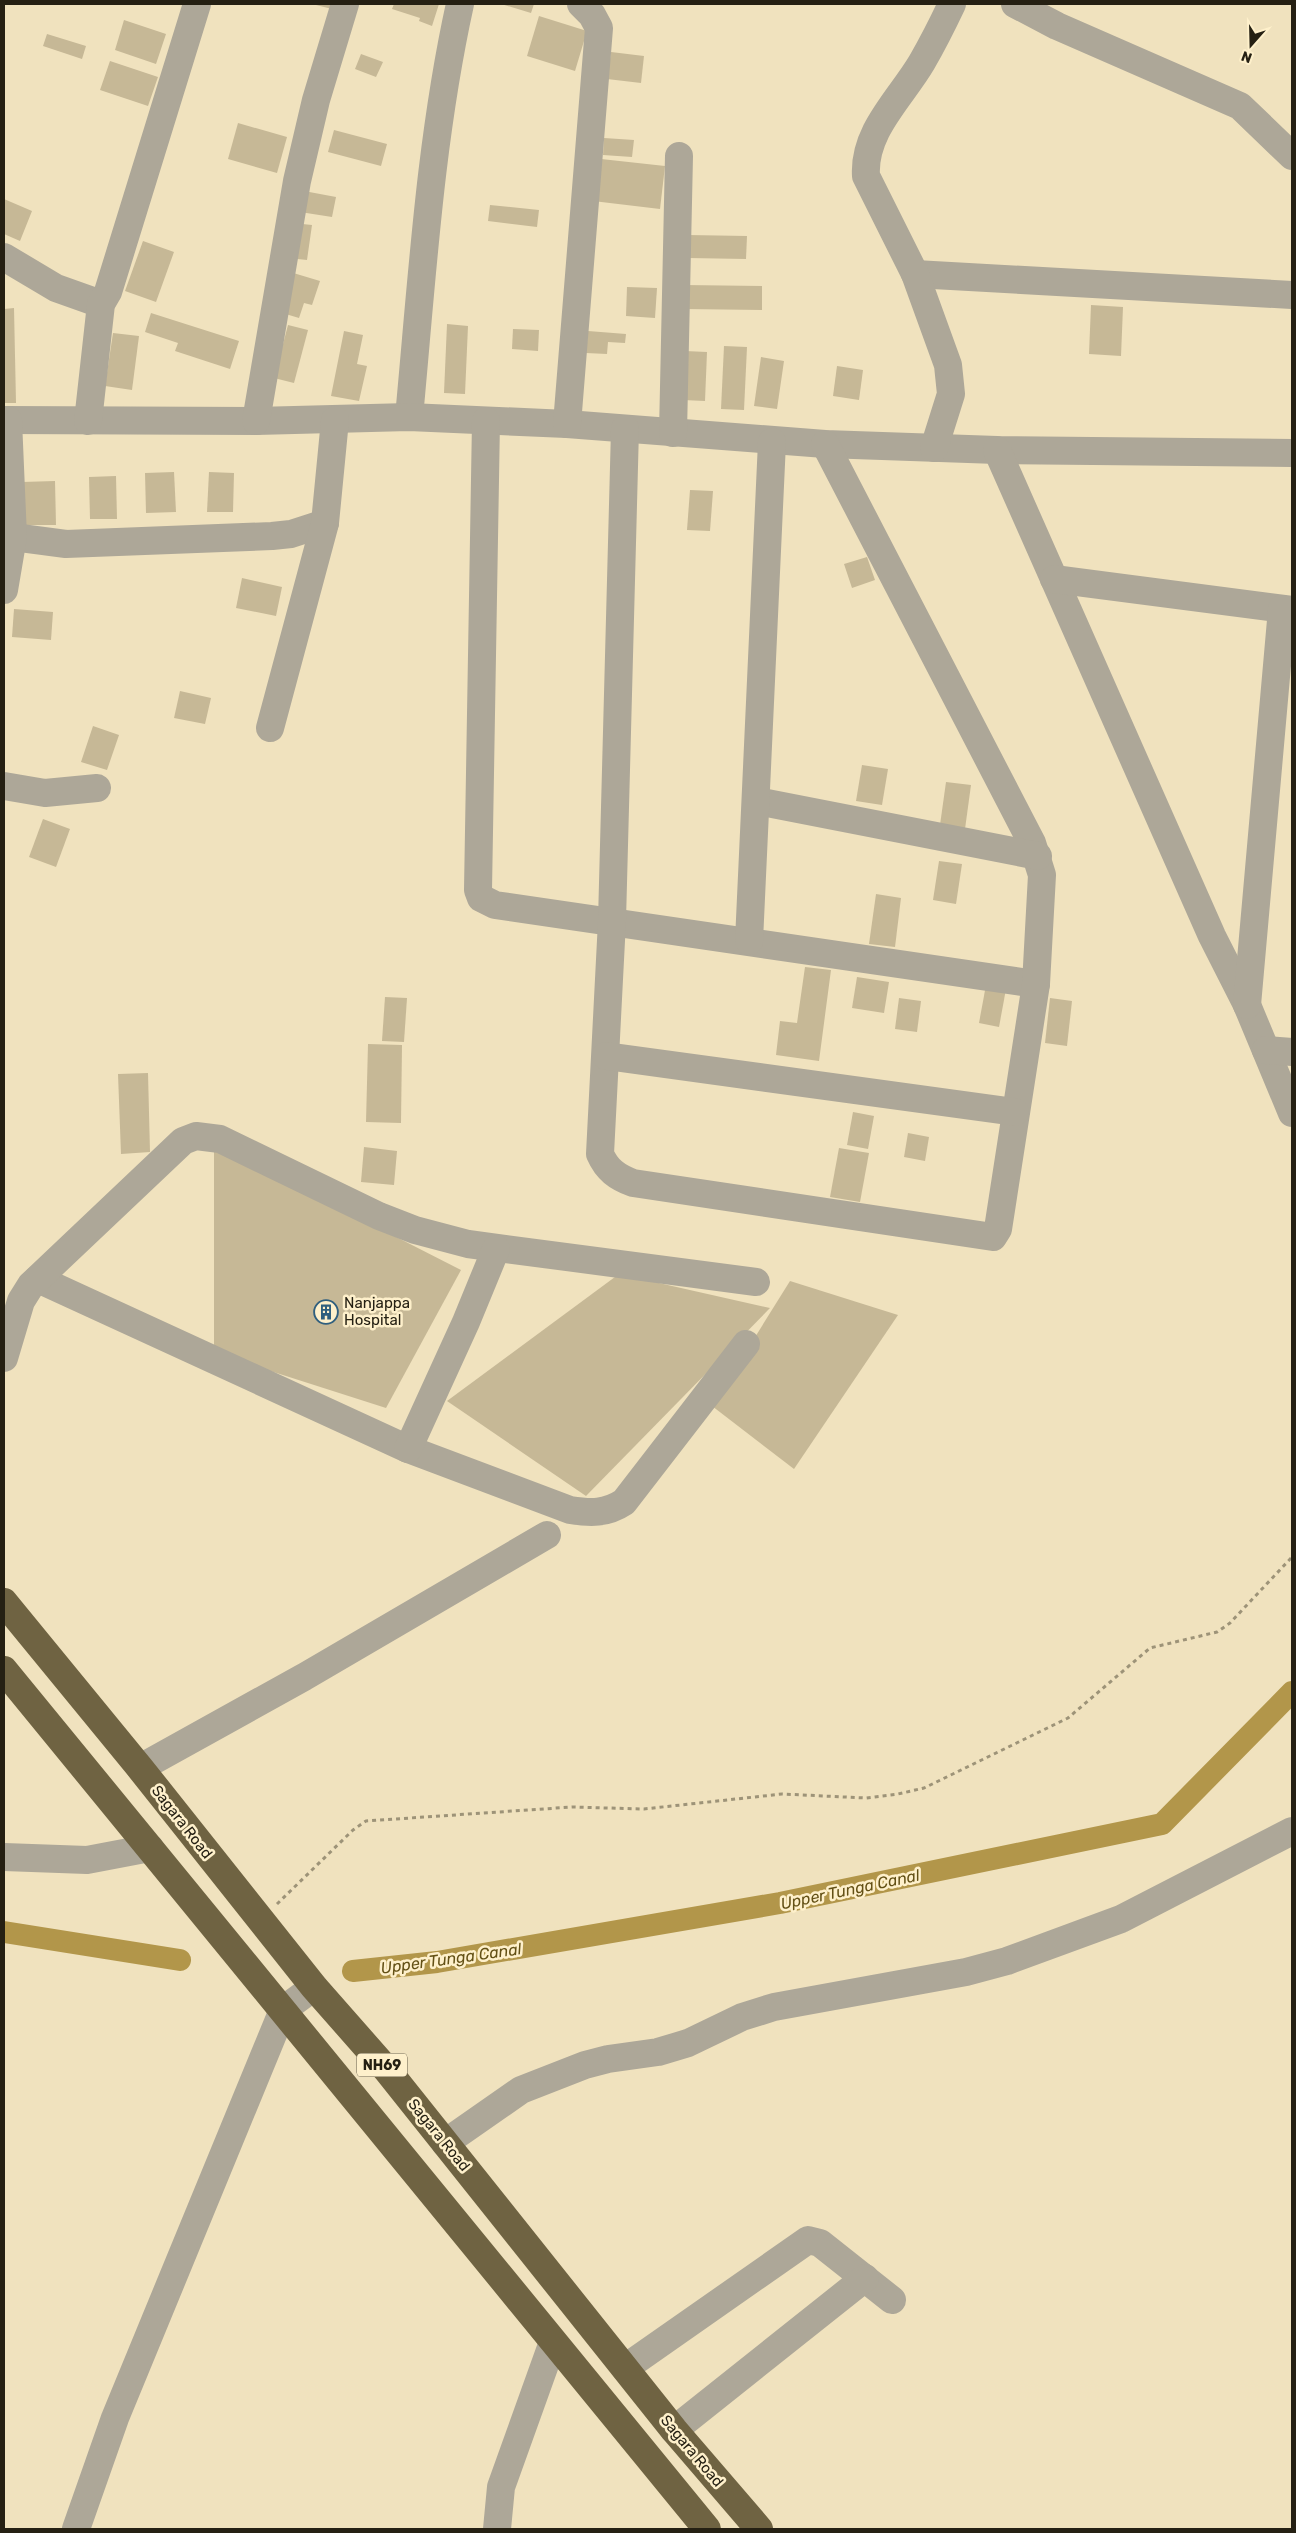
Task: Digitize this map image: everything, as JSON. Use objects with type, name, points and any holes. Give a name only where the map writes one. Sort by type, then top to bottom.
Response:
[{"type":"highway","name":"Sagara Road","points":[[4,1602],[140,1768],[314,1987],[387,2070],[674,2430],[759,2529]]},
{"type":"highway","name":"NH69","points":[[4,1670],[707,2529]]},
{"type":"street","points":[[88,421],[101,304],[108,292],[197,4]]},
{"type":"street","points":[[256,421],[297,181],[316,100],[345,4]]},
{"type":"street","points":[[409,417],[430,185],[447,64],[460,4]]},
{"type":"street","points":[[567,424],[599,28],[592,15],[581,4]]},
{"type":"street","points":[[934,448],[951,394],[951,375],[915,274],[866,176],[866,165],[872,138],[922,62],[952,4]]},
{"type":"street","points":[[1015,4],[1058,26],[1240,106],[1292,156]]},
{"type":"street","points":[[673,434],[679,156]]},
{"type":"street","points":[[4,257],[56,288],[101,304]]},
{"type":"street","points":[[915,274],[1292,295]]},
{"type":"street","points":[[4,590],[12,537],[6,420],[256,421],[409,417],[486,422],[567,424],[772,442],[997,450],[1292,453]]},
{"type":"street","points":[[270,728],[325,523],[335,420]]},
{"type":"street","points":[[486,422],[478,890],[480,898],[495,905],[1036,984]]},
{"type":"street","points":[[625,429],[612,921],[600,1154],[604,1164],[621,1179],[633,1183],[993,1237],[998,1229],[1036,984],[1042,875],[1038,856],[825,444]]},
{"type":"street","points":[[750,941],[772,442]]},
{"type":"street","points":[[997,450],[1212,936],[1247,1005],[1279,1051],[1292,1113]]},
{"type":"street","points":[[12,537],[66,544],[272,536],[291,534],[325,523]]},
{"type":"street","points":[[1054,579],[1287,610],[1247,1005]]},
{"type":"street","points":[[4,786],[45,792],[97,788]]},
{"type":"street","points":[[757,801],[1038,856]]},
{"type":"street","points":[[606,1056],[1015,1112]]},
{"type":"street","points":[[4,1358],[21,1301],[38,1279],[183,1140],[196,1136],[220,1138],[379,1216],[415,1230],[496,1249],[756,1282]]},
{"type":"street","points":[[408,1449],[458,1340],[496,1249]]},
{"type":"street","points":[[38,1279],[408,1449],[570,1510],[598,1512],[612,1510],[624,1502],[746,1344]]},
{"type":"street","points":[[140,1768],[304,1677],[547,1535]]},
{"type":"street","points":[[445,2143],[521,2090],[585,2065],[665,2050],[688,2043],[742,2017],[774,2008],[966,1972],[1008,1962],[1121,1919],[1292,1831]]},
{"type":"street","points":[[4,1857],[87,1860],[150,1848]]},
{"type":"street","points":[[76,2529],[115,2418],[283,2010],[314,1987]]},
{"type":"street","points":[[626,2368],[803,2242],[812,2240],[820,2243],[892,2300]]},
{"type":"street","points":[[674,2430],[865,2278]]},
{"type":"street","points":[[480,2529],[497,2517],[501,2488],[553,2342]]},
{"type":"path","points":[[258,1917],[282,1901],[353,1830],[366,1821],[572,1807],[653,1808],[782,1794],[866,1798],[924,1788],[1068,1718],[1150,1648],[1217,1632],[1230,1624],[1292,1557]]},
{"type":"building","points":[[312,4],[338,4],[336,10]]},
{"type":"building","points":[[394,4],[439,4],[432,26],[419,21],[420,18],[392,9]]},
{"type":"building","points":[[501,4],[534,4],[531,13]]},
{"type":"building","points":[[539,16],[587,31],[575,71],[527,56]]},
{"type":"building","points":[[124,20],[166,34],[156,64],[115,50]]},
{"type":"building","points":[[47,34],[86,46],[82,59],[43,46]]},
{"type":"building","points":[[611,52],[644,56],[641,83],[607,79]]},
{"type":"building","points":[[361,54],[383,62],[376,77],[355,69]]},
{"type":"building","points":[[110,61],[158,77],[148,106],[100,90]]},
{"type":"building","points":[[238,123],[287,137],[277,173],[228,159]]},
{"type":"building","points":[[334,130],[387,144],[381,166],[328,152]]},
{"type":"building","points":[[604,138],[634,140],[632,157],[603,155]]},
{"type":"building","points":[[592,158],[665,166],[660,209],[593,201]]},
{"type":"building","points":[[304,191],[336,197],[332,217],[300,212]]},
{"type":"building","points":[[4,199],[32,211],[20,241],[4,234]]},
{"type":"building","points":[[490,205],[539,210],[537,227],[488,221]]},
{"type":"building","points":[[293,223],[312,225],[307,260],[288,258]]},
{"type":"building","points":[[688,235],[747,236],[746,259],[688,258]]},
{"type":"building","points":[[143,241],[174,252],[156,302],[125,291]]},
{"type":"building","points":[[290,272],[320,281],[312,305],[304,303],[299,318],[279,312]]},
{"type":"building","points":[[684,285],[762,286],[762,310],[684,309]]},
{"type":"building","points":[[627,287],[657,288],[655,318],[626,316]]},
{"type":"building","points":[[1091,305],[1123,307],[1121,356],[1089,354]]},
{"type":"building","points":[[14,308],[16,403],[4,403],[4,309]]},
{"type":"building","points":[[151,313],[239,341],[230,369],[175,351],[178,343],[145,332]]},
{"type":"building","points":[[447,324],[468,326],[465,394],[444,393]]},
{"type":"building","points":[[288,325],[308,330],[294,383],[274,378]]},
{"type":"building","points":[[513,329],[539,330],[538,351],[512,349]]},
{"type":"building","points":[[344,331],[363,335],[357,364],[367,366],[359,401],[331,396]]},
{"type":"building","points":[[588,331],[626,334],[625,343],[608,342],[607,354],[586,353]]},
{"type":"building","points":[[113,333],[139,336],[132,390],[105,386]]},
{"type":"building","points":[[724,346],[747,347],[744,410],[721,409]]},
{"type":"building","points":[[685,351],[707,352],[705,401],[683,400]]},
{"type":"building","points":[[761,357],[784,361],[777,409],[754,406]]},
{"type":"building","points":[[837,366],[863,370],[859,400],[833,396]]},
{"type":"building","points":[[174,472],[176,512],[146,513],[145,473]]},
{"type":"building","points":[[209,472],[234,473],[233,512],[207,512]]},
{"type":"building","points":[[116,476],[117,519],[90,519],[89,477]]},
{"type":"building","points":[[55,481],[56,525],[23,525],[22,482]]},
{"type":"building","points":[[690,490],[713,491],[710,531],[687,530]]},
{"type":"building","points":[[867,557],[875,580],[852,588],[844,564]]},
{"type":"building","points":[[242,578],[282,587],[276,616],[236,608]]},
{"type":"building","points":[[14,609],[53,612],[51,640],[12,637]]},
{"type":"building","points":[[180,691],[211,698],[205,724],[174,718]]},
{"type":"building","points":[[93,726],[119,735],[107,770],[81,762]]},
{"type":"building","points":[[862,765],[888,769],[882,805],[856,801]]},
{"type":"building","points":[[946,782],[971,785],[965,829],[940,825]]},
{"type":"building","points":[[43,819],[70,829],[56,867],[29,857]]},
{"type":"building","points":[[939,861],[962,864],[956,904],[933,900]]},
{"type":"building","points":[[876,894],[901,898],[895,947],[869,944]]},
{"type":"building","points":[[805,967],[831,970],[819,1061],[776,1055],[780,1021],[797,1023]]},
{"type":"building","points":[[857,977],[889,982],[884,1013],[852,1008]]},
{"type":"building","points":[[986,985],[1006,989],[999,1027],[979,1023]]},
{"type":"building","points":[[385,997],[407,998],[404,1042],[382,1041]]},
{"type":"building","points":[[899,998],[921,1001],[917,1032],[895,1029]]},
{"type":"building","points":[[1050,998],[1072,1001],[1067,1046],[1045,1043]]},
{"type":"building","points":[[368,1044],[402,1045],[401,1123],[366,1122]]},
{"type":"building","points":[[148,1073],[150,1152],[121,1154],[118,1074]]},
{"type":"building","points":[[853,1112],[874,1116],[868,1149],[847,1145]]},
{"type":"building","points":[[908,1133],[929,1137],[925,1161],[904,1157]]},
{"type":"building","name":"Nanjappa Hospital","points":[[214,1144],[461,1270],[386,1408],[214,1353]]},
{"type":"building","points":[[364,1147],[397,1151],[394,1185],[361,1182]]},
{"type":"building","points":[[839,1148],[869,1153],[860,1202],[830,1197]]},
{"type":"building","points":[[619,1274],[770,1308],[586,1496],[447,1401]]},
{"type":"building","points":[[790,1281],[898,1315],[794,1469],[712,1406]]},
{"type":"waterway","name":"Upper Tunga Canal","points":[[353,1971],[437,1962],[780,1903],[1162,1824],[1292,1692]]},
{"type":"waterway","name":"Upper Tunga Canal","points":[[4,1932],[180,1960]]},
{"type":"place","name":"Nanjappa Hospital","points":[[326,1312]]}]
